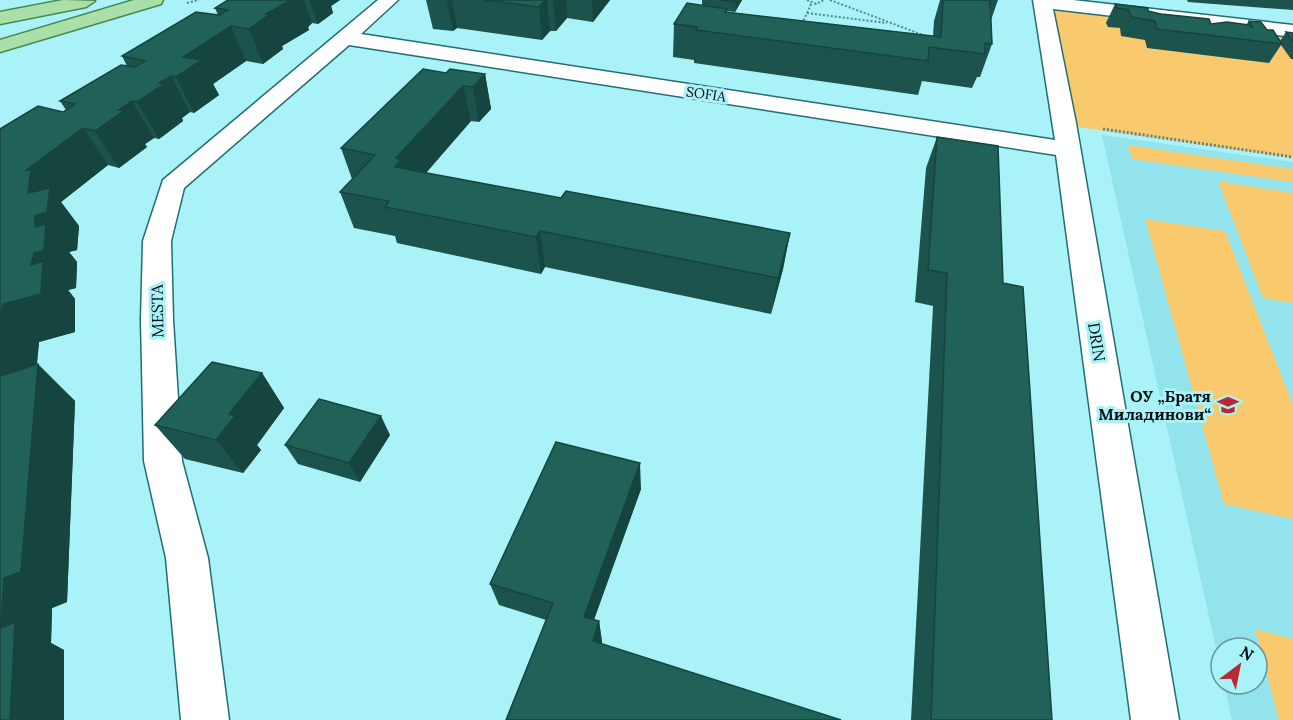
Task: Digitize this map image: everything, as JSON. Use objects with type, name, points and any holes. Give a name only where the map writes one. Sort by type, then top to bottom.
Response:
[{"type":"main road","points":[[0,18],[91,0]]},
{"type":"main road","points":[[0,24],[98,0]]},
{"type":"main road","points":[[4,45],[154,0]]},
{"type":"street","name":"MESTA","points":[[205,720],[187,558],[163,461],[157,320],[157,241],[172,185],[389,0]]},
{"type":"street","points":[[1042,1],[1293,30]]},
{"type":"street","name":"DRIN","points":[[1042,1],[1155,720]]},
{"type":"street","name":"SOFIA","points":[[345,38],[1065,136]]},
{"type":"path","points":[[807,0],[816,4],[824,0]]},
{"type":"path","points":[[830,0],[923,35]]},
{"type":"path","points":[[800,30],[812,2]]},
{"type":"path","points":[[807,13],[894,24]]},
{"type":"path","points":[[1065,136],[1293,157]]},
{"type":"shaded area","points":[[1043,0],[1078,0],[1293,24],[1293,158],[1065,125]]},
{"type":"shaded area","name":"ОУ „Братя Миладинови“","points":[[1102,135],[1293,162],[1293,720],[1232,720],[1227,696],[1269,696],[1269,636],[1213,636]]},
{"type":"shaded area","points":[[1128,145],[1293,169],[1293,182],[1132,159]]},
{"type":"shaded area","points":[[1218,181],[1293,193],[1293,303],[1263,298]]},
{"type":"shaded area","points":[[1145,219],[1225,231],[1293,405],[1293,519],[1224,504]]},
{"type":"shaded area","points":[[1255,629],[1293,639],[1293,720],[1279,720],[1269,682],[1269,636],[1257,636]]},
{"type":"building","points":[[228,0],[291,0],[266,14],[269,15],[249,29],[231,26],[183,57],[202,60],[176,77],[171,76],[159,83],[164,84],[137,102],[132,101],[119,110],[125,110],[95,131],[83,128],[25,171],[31,169],[28,193],[50,188],[47,212],[35,216],[35,227],[46,224],[44,251],[34,253],[31,265],[43,261],[41,294],[3,304],[0,322],[0,129],[38,106],[63,112],[75,104],[60,101],[121,65],[135,67],[145,61],[122,56],[196,12],[219,15],[228,10],[215,8]]},
{"type":"building","points":[[484,0],[545,0],[539,7]]},
{"type":"building","points":[[943,0],[990,0],[992,44],[985,43],[985,54],[929,47],[928,61],[696,30],[697,27],[674,24],[687,3],[727,9],[725,12],[941,37]]},
{"type":"building","points":[[1115,4],[1148,8],[1148,11],[1161,14],[1209,19],[1211,24],[1227,22],[1249,25],[1253,28],[1249,21],[1261,22],[1267,30],[1273,30],[1282,44],[1157,29],[1155,21],[1131,17],[1129,10],[1117,8]]},
{"type":"building","points":[[1286,32],[1293,33],[1293,42]]},
{"type":"building","points":[[423,69],[446,73],[450,69],[485,74],[473,87],[463,86],[396,158],[401,160],[395,167],[561,198],[566,191],[790,233],[778,278],[540,231],[536,237],[385,207],[389,201],[340,192],[375,155],[341,148]]},
{"type":"building","points":[[937,137],[998,146],[1003,283],[1023,287],[1052,720],[931,720],[947,273],[928,270]]},
{"type":"building","points":[[212,362],[262,373],[229,414],[235,416],[216,440],[155,425]]},
{"type":"building","points":[[38,364],[21,572],[4,578],[1,628],[15,622],[10,720],[0,720],[0,376]]},
{"type":"building","points":[[319,399],[381,416],[349,463],[285,445]]},
{"type":"building","points":[[556,442],[640,463],[584,617],[599,621],[593,641],[841,720],[506,720],[553,603],[490,584]]},
{"type":"place","name":"ОУ „Братя Миладинови“","points":[[1228,405]]}]
